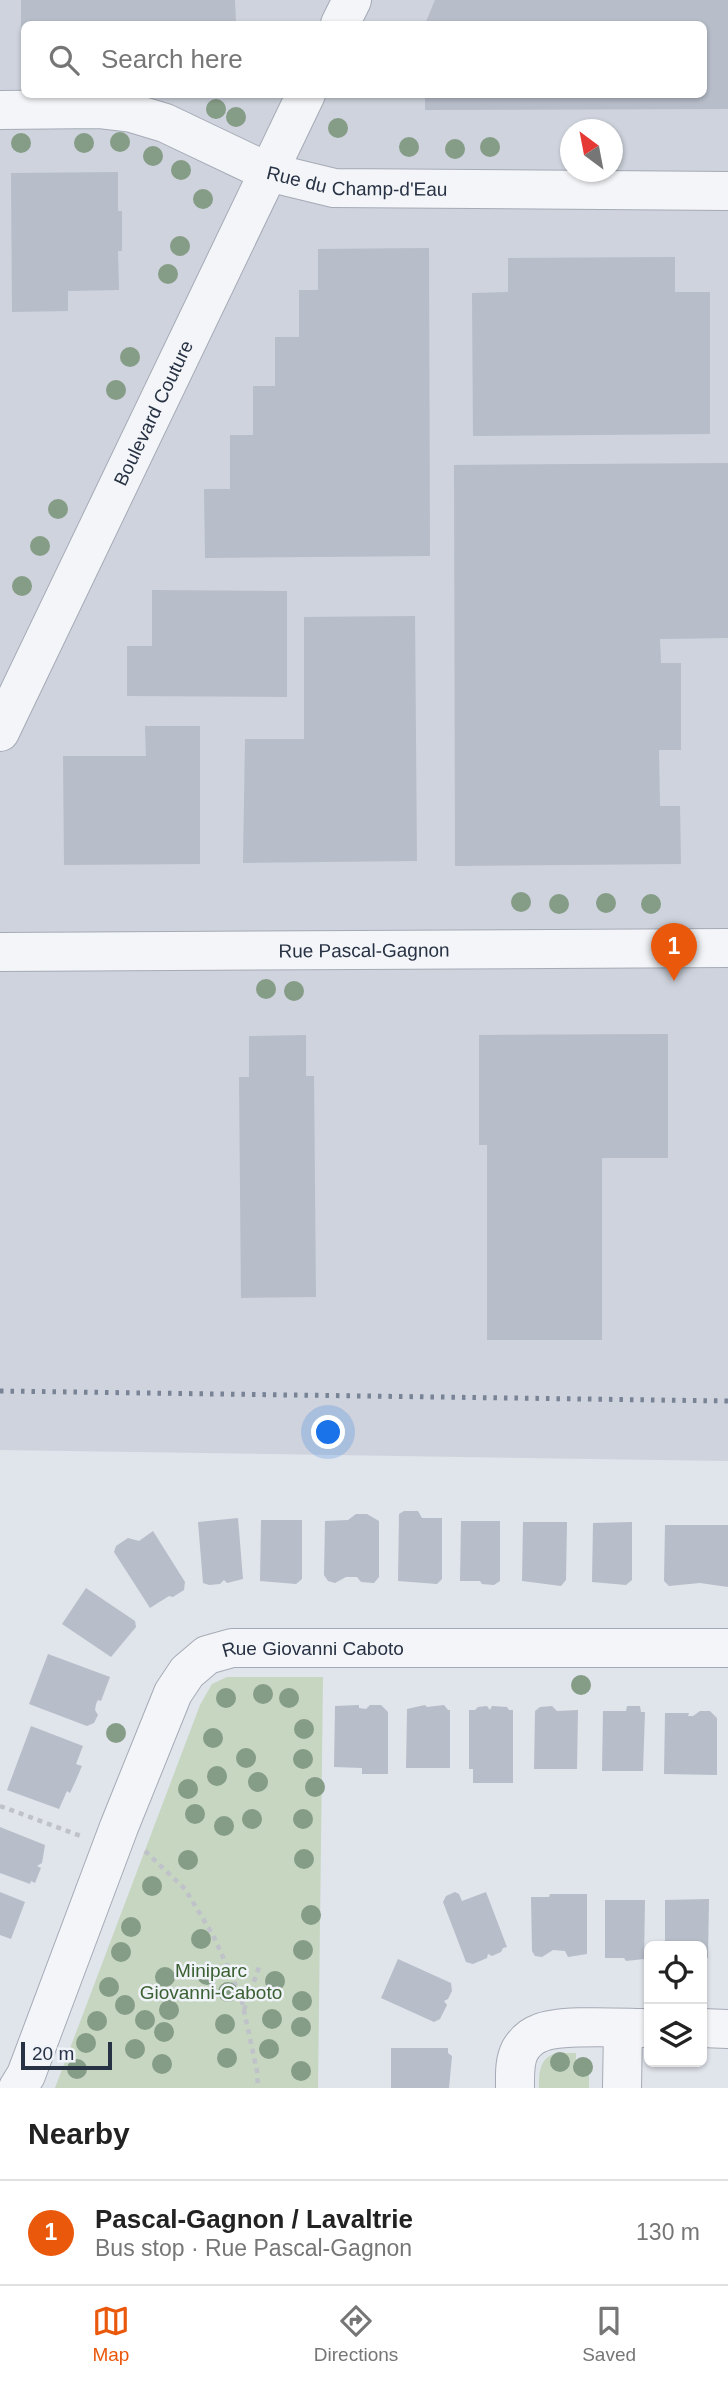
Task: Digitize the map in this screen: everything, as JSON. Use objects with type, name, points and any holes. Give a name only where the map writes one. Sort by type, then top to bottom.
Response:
[{"type":"street","points":[[342,21],[352,0]]},
{"type":"street","name":"Boulevard Couture","points":[[0,732],[304,98]]},
{"type":"street","name":"Rue du Champ-d'Eau","points":[[0,110],[98,109],[132,113],[164,123],[268,172],[334,188],[728,191]]},
{"type":"street","name":"Rue Pascal-Gagnon","points":[[0,952],[728,948]]},
{"type":"street","name":"Rue Giovanni Caboto","points":[[18,2088],[26,2075],[115,1837],[173,1693],[187,1672],[207,1655],[232,1648],[728,1648]]},
{"type":"street","points":[[515,2088],[515,2066],[519,2052],[528,2040],[542,2031],[636,2028],[622,2088]]},
{"type":"street","points":[[707,2028],[728,2029]]},
{"type":"path","points":[[0,1806],[115,1837],[185,1889],[213,1935],[240,1997],[257,2071],[258,2088]]},
{"type":"path","points":[[243,2011],[259,1968]]},
{"type":"shaded area","points":[[0,0],[728,0],[728,1461],[0,1450]]},
{"type":"green space","name":"Miniparc Giovanni-Caboto","points":[[227,1677],[323,1677],[318,2088],[55,2088],[200,1705],[212,1684]]},
{"type":"green space","points":[[556,2053],[576,2053],[576,2060],[589,2069],[589,2088],[539,2088],[543,2062]]},
{"type":"building","points":[[21,0],[235,0],[236,21],[21,21]]},
{"type":"building","points":[[435,0],[728,0],[728,109],[425,110],[425,98],[707,98],[707,21],[426,21]]},
{"type":"building","points":[[118,172],[118,211],[122,211],[122,251],[118,251],[119,290],[68,291],[68,311],[12,312],[11,173]]},
{"type":"building","points":[[429,248],[430,556],[205,558],[204,489],[230,489],[230,435],[253,435],[253,386],[275,386],[275,337],[299,337],[299,290],[318,290],[318,249]]},
{"type":"building","points":[[675,257],[675,292],[710,292],[710,434],[473,436],[472,293],[508,292],[508,258]]},
{"type":"building","points":[[728,463],[728,638],[660,639],[661,663],[681,663],[681,750],[659,750],[660,806],[680,806],[681,864],[455,866],[454,465]]},
{"type":"building","points":[[152,590],[287,591],[287,697],[127,696],[127,646],[152,646]]},
{"type":"building","points":[[415,616],[417,861],[243,863],[245,739],[304,739],[304,617]]},
{"type":"building","points":[[145,726],[200,726],[200,864],[64,865],[63,756],[146,756]]},
{"type":"building","points":[[668,1034],[668,1158],[602,1158],[602,1340],[487,1340],[487,1145],[479,1145],[479,1035]]},
{"type":"building","points":[[306,1035],[306,1076],[314,1076],[316,1297],[241,1298],[239,1077],[249,1077],[249,1036]]},
{"type":"building","points":[[404,1511],[418,1511],[422,1518],[442,1518],[442,1579],[437,1584],[398,1581],[399,1514]]},
{"type":"building","points":[[356,1514],[367,1514],[379,1521],[379,1577],[374,1583],[361,1582],[357,1577],[346,1577],[335,1583],[328,1581],[324,1575],[325,1521],[348,1520]]},
{"type":"building","points":[[238,1518],[243,1579],[227,1583],[224,1580],[220,1584],[203,1583],[198,1522]]},
{"type":"building","points":[[261,1520],[302,1520],[302,1579],[296,1584],[260,1581]]},
{"type":"building","points":[[461,1521],[500,1521],[500,1581],[494,1585],[482,1584],[480,1581],[460,1581]]},
{"type":"building","points":[[523,1522],[567,1522],[566,1580],[561,1586],[522,1581]]},
{"type":"building","points":[[632,1522],[632,1580],[626,1585],[592,1582],[593,1523]]},
{"type":"building","points":[[665,1525],[728,1525],[728,1587],[700,1583],[669,1586],[664,1581]]},
{"type":"building","points":[[153,1531],[185,1582],[184,1590],[150,1608],[114,1552],[116,1546],[128,1538],[139,1541]]},
{"type":"building","points":[[86,1588],[135,1621],[136,1627],[111,1657],[62,1624]]},
{"type":"building","points":[[48,1654],[110,1677],[101,1701],[98,1700],[96,1704],[98,1715],[94,1723],[87,1726],[29,1704]]},
{"type":"building","points":[[359,1705],[359,1708],[366,1709],[370,1705],[381,1705],[388,1712],[388,1774],[362,1774],[362,1768],[334,1767],[335,1706]]},
{"type":"building","points":[[444,1705],[450,1710],[450,1768],[406,1768],[407,1709]]},
{"type":"building","points":[[487,1706],[490,1710],[492,1706],[513,1710],[513,1783],[473,1783],[473,1769],[469,1769],[469,1710]]},
{"type":"building","points":[[552,1706],[557,1711],[578,1710],[577,1769],[534,1769],[535,1711],[540,1707]]},
{"type":"building","points":[[627,1706],[640,1706],[641,1712],[645,1712],[643,1771],[602,1771],[603,1711],[626,1711]]},
{"type":"building","points":[[700,1711],[710,1711],[717,1718],[717,1775],[664,1774],[665,1713],[689,1713],[688,1716],[693,1716]]},
{"type":"building","points":[[31,1726],[83,1746],[76,1764],[82,1766],[70,1793],[67,1791],[59,1809],[7,1790]]},
{"type":"building","points":[[0,1827],[45,1845],[42,1863],[37,1866],[41,1868],[35,1883],[31,1881],[30,1884],[0,1873]]},
{"type":"building","points":[[0,1892],[25,1902],[11,1939],[0,1935]]},
{"type":"building","points":[[455,1892],[462,1901],[486,1892],[507,1947],[492,1956],[488,1954],[487,1958],[473,1964],[466,1962],[443,1902],[446,1896]]},
{"type":"building","points":[[550,1894],[587,1894],[587,1954],[568,1957],[565,1951],[553,1950],[542,1957],[535,1956],[532,1951],[531,1897],[549,1897]]},
{"type":"building","points":[[709,1899],[708,1958],[707,1941],[665,1941],[665,1900]]},
{"type":"building","points":[[605,1900],[645,1900],[644,1959],[626,1961],[624,1958],[605,1958]]},
{"type":"building","points":[[398,1959],[451,1983],[452,1991],[444,2001],[447,2005],[440,2019],[434,2022],[381,1998]]},
{"type":"building","points":[[391,2048],[448,2048],[448,2053],[452,2056],[449,2088],[391,2088]]},
{"type":"railway","points":[[0,1391],[728,1401]]},
{"type":"place","name":"Pascal-Gagnon / Lavaltrie","points":[[674,981]]}]
